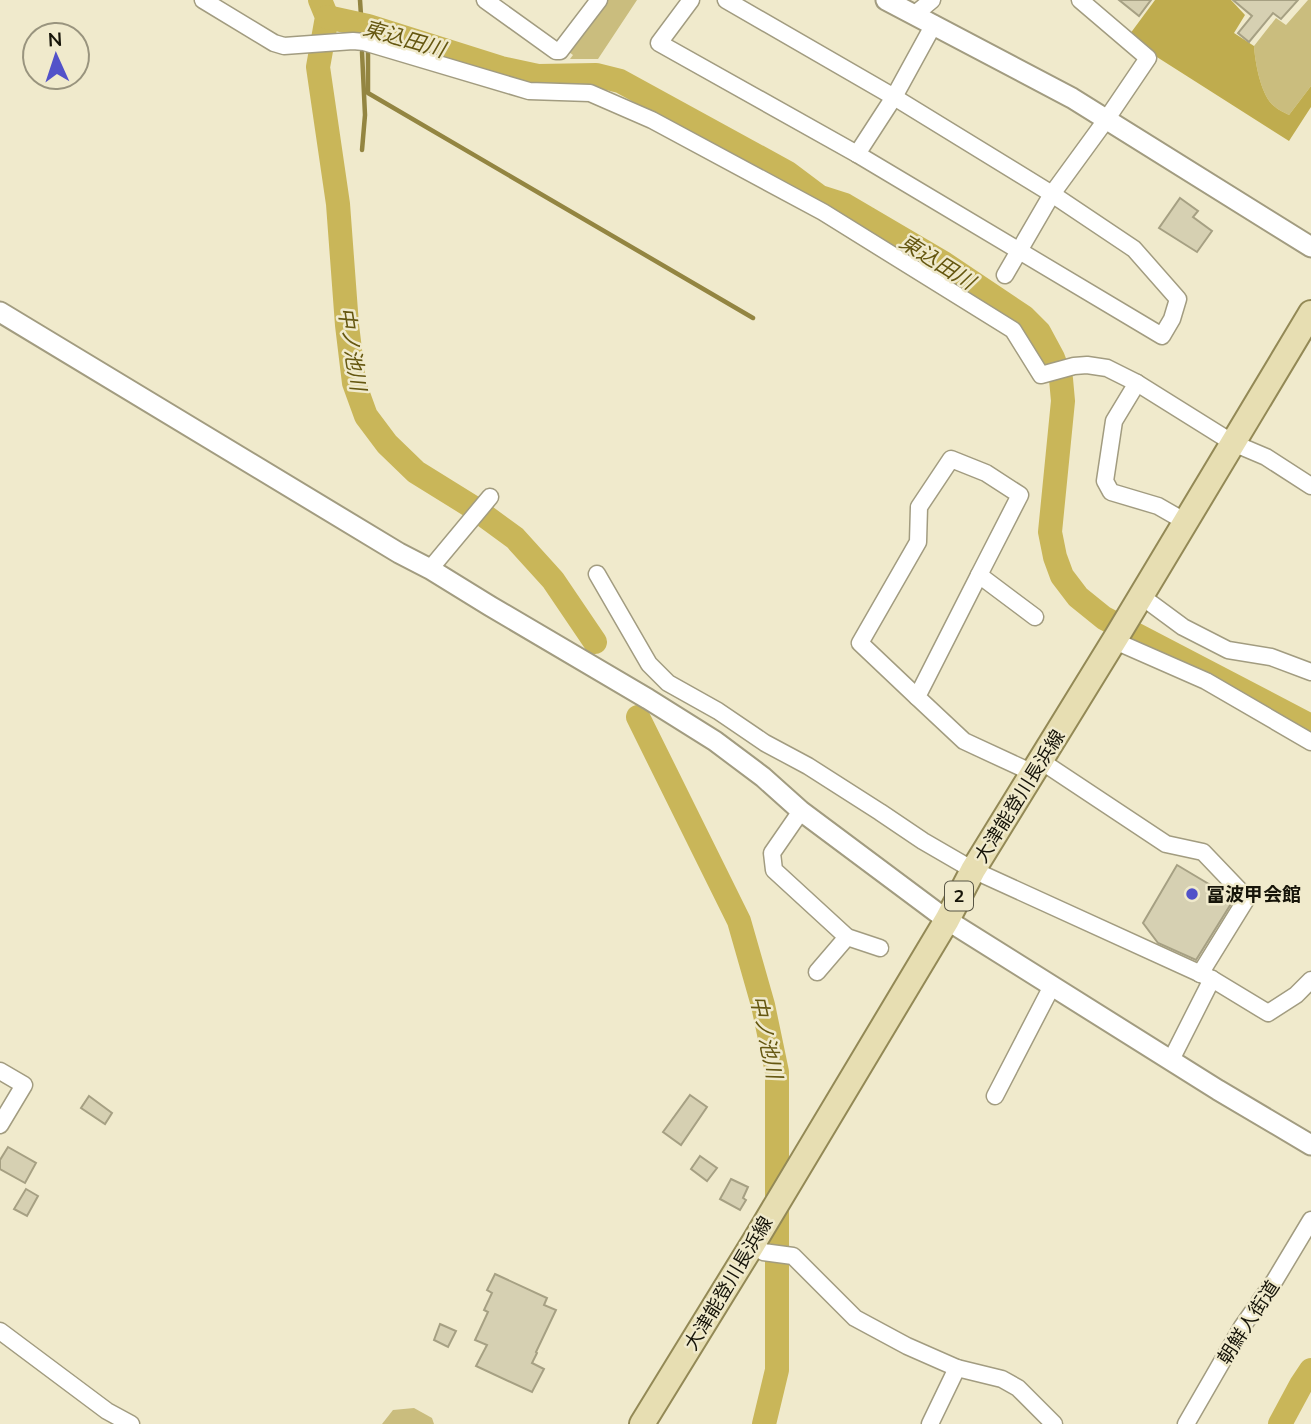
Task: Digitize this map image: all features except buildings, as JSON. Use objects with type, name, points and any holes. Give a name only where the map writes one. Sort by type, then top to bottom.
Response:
[{"type":"main road","name":"大津能登川長浜線","points":[[642,1424],[759,1242],[804,1158],[947,920],[973,870],[1137,604],[1311,313]]},
{"type":"street","points":[[203,0],[274,43],[284,46],[364,42],[529,91],[590,93],[652,120],[823,212],[1013,330],[1041,375],[1074,366],[1107,368],[1137,383],[1233,443],[1266,457],[1311,486]]},
{"type":"street","points":[[485,0],[556,51],[560,51],[599,0]]},
{"type":"street","points":[[691,0],[659,43],[857,154],[1162,336],[1172,319],[1178,299],[1134,249],[1052,194],[894,97],[726,0]]},
{"type":"street","points":[[886,0],[1072,98],[1311,247]]},
{"type":"street","points":[[914,15],[932,0]]},
{"type":"street","points":[[1005,275],[1052,194],[1148,58],[1080,0]]},
{"type":"street","points":[[857,154],[894,97],[934,24]]},
{"type":"street","points":[[0,313],[715,741],[763,777],[801,811],[947,920],[1311,1145]]},
{"type":"street","points":[[1137,383],[1114,421],[1105,481],[1111,492],[1158,506],[1186,522]]},
{"type":"street","points":[[917,697],[1020,495],[986,473],[951,458],[919,507],[918,542],[860,643],[917,697],[964,741],[1037,767],[1166,844],[1203,852],[1247,898],[1206,977],[1171,1060]]},
{"type":"street","points":[[430,569],[490,497]]},
{"type":"street","points":[[597,574],[649,664],[668,683],[718,711],[765,743],[808,766],[923,841],[973,870],[1206,977],[1268,1013],[1296,995],[1311,980]]},
{"type":"street","points":[[979,575],[1035,617]]},
{"type":"street","points":[[1137,604],[1227,650],[1271,657],[1311,672]]},
{"type":"street","points":[[1116,638],[1206,681],[1311,742]]},
{"type":"street","points":[[801,811],[772,853],[774,870],[847,937],[880,948]]},
{"type":"street","points":[[817,972],[847,937]]},
{"type":"street","points":[[995,1096],[1052,986]]},
{"type":"street","points":[[0,1071],[24,1085],[0,1125]]},
{"type":"street","name":"朝鮮人街道","points":[[1186,1424],[1242,1327],[1275,1280],[1311,1220]]},
{"type":"street","points":[[759,1242],[793,1256],[856,1318],[906,1346],[957,1368],[1002,1379],[1018,1388],[1054,1424]]},
{"type":"street","points":[[0,1331],[107,1411],[131,1424]]},
{"type":"street","points":[[930,1424],[957,1368]]},
{"type":"shaded area","points":[[608,0],[637,0],[598,59],[570,59],[573,55],[569,52]]},
{"type":"shaded area","points":[[1155,0],[1231,0],[1245,15],[1234,33],[1254,46],[1260,78],[1269,101],[1289,115],[1311,86],[1311,107],[1289,141],[1127,38]]},
{"type":"shaded area","points":[[1308,0],[1311,0],[1311,86],[1289,115],[1269,101],[1257,69],[1254,46],[1276,18],[1286,25]]},
{"type":"shaded area","points":[[414,1408],[432,1418],[434,1424],[382,1424],[393,1410]]},
{"type":"waterway","name":"中ノ池川","points":[[320,0],[327,17],[318,67],[338,204],[354,383],[366,416],[387,444],[416,472],[474,508],[515,538],[553,580],[595,642]]},
{"type":"waterway","points":[[360,0],[362,31]]},
{"type":"waterway","name":"東込田川","points":[[327,17],[368,26],[501,68],[538,76],[596,75],[620,81],[788,173],[820,197],[845,205],[942,262],[1024,317],[1039,332],[1061,379],[1063,401],[1050,532],[1062,576],[1078,597],[1104,618],[1311,726]]},
{"type":"waterway","name":"東込田川","points":[[368,26],[368,34]]},
{"type":"waterway","points":[[362,52],[365,115],[362,150]]},
{"type":"waterway","points":[[368,52],[368,93],[753,318]]},
{"type":"waterway","name":"中ノ池川","points":[[638,717],[739,921],[763,1005],[777,1072],[777,1370],[764,1424]]},
{"type":"waterway","points":[[1280,1424],[1311,1370]]},
{"type":"place","name":"冨波甲会館","points":[[1192,894]]}]
